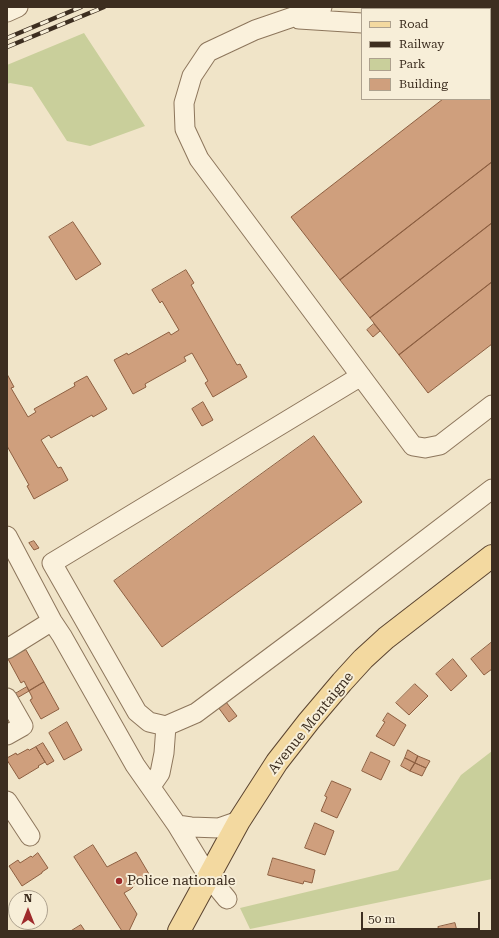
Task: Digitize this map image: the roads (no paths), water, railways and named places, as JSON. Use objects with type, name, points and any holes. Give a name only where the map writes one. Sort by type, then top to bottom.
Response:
[{"type":"main road","name":"Avenue Montaigne","points":[[178,931],[239,821],[277,762],[342,682],[363,659],[386,638],[492,556]]},
{"type":"street","points":[[7,12],[18,7]]},
{"type":"street","points":[[322,7],[254,30],[208,52],[192,76],[186,96],[184,103],[185,129],[199,160],[413,446],[426,448],[440,445],[492,405]]},
{"type":"street","points":[[290,18],[361,22]]},
{"type":"street","points":[[361,376],[52,563],[137,712],[149,722],[166,726],[196,713],[492,489]]},
{"type":"street","points":[[7,536],[52,621],[135,764],[177,825],[208,876],[227,899]]},
{"type":"street","points":[[7,648],[52,621]]},
{"type":"street","points":[[7,698],[22,726],[7,735]]},
{"type":"street","points":[[151,786],[160,774],[164,753],[166,726]]},
{"type":"street","points":[[7,801],[30,836]]},
{"type":"street","points":[[177,825],[219,828],[239,821]]},
{"type":"railway","points":[[7,38],[81,7]]},
{"type":"railway","points":[[7,47],[104,7]]},
{"type":"place","name":"Police nationale","points":[[119,881]]}]
